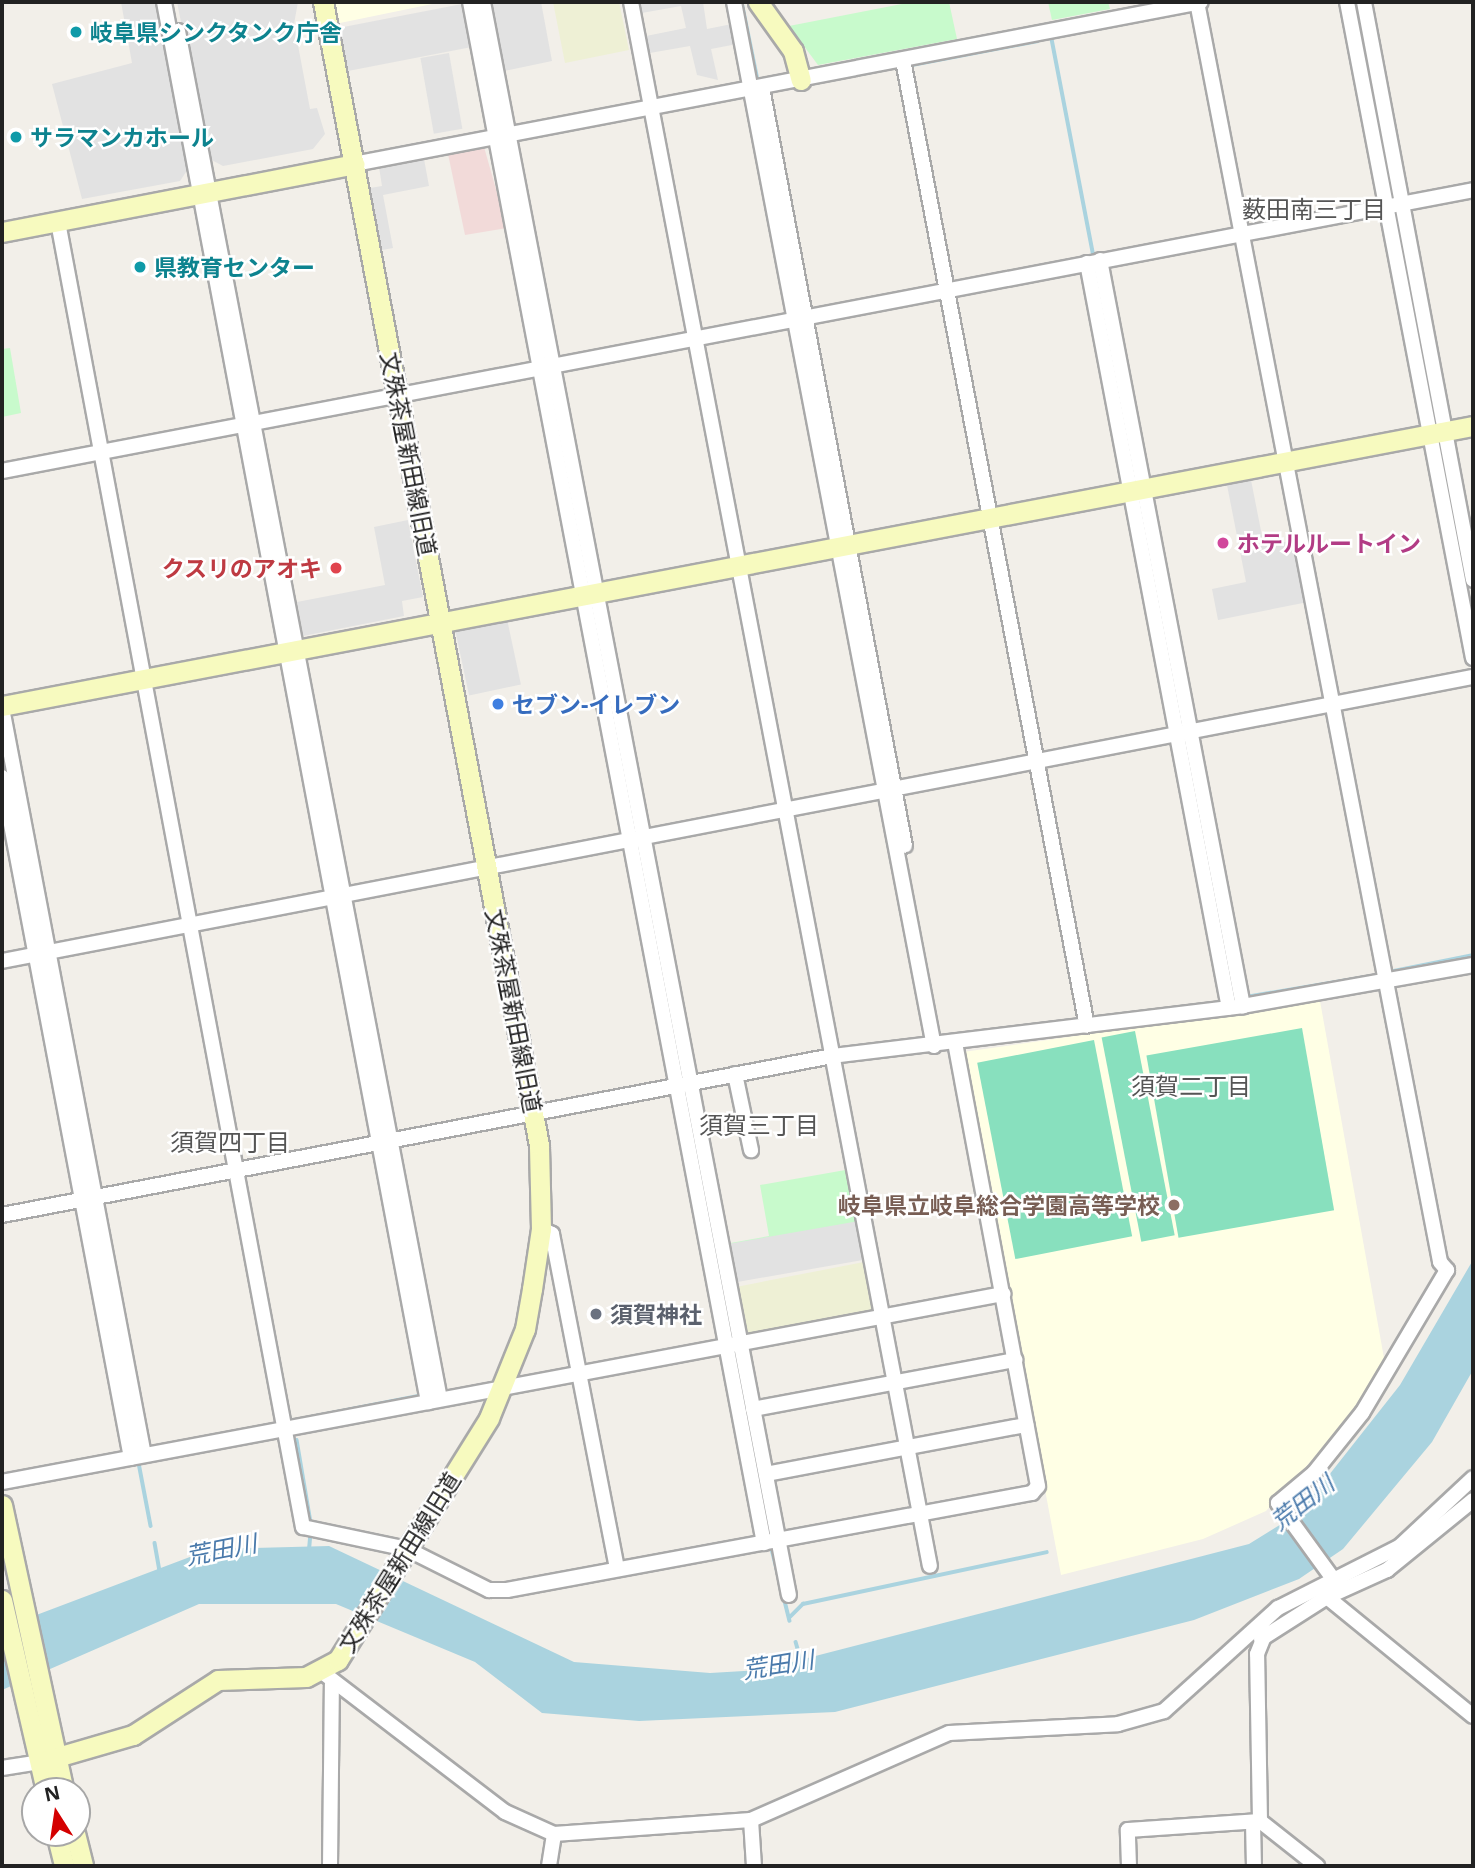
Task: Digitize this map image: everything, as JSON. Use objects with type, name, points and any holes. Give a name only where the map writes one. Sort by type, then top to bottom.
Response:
[{"type":"street","points":[[164,2],[205,192]]},
{"type":"street","points":[[173,2],[205,192],[434,1400]]},
{"type":"street","name":"文殊茶屋新田線旧道","points":[[48,1761],[132,1735],[218,1680],[327,1678],[506,1387],[525,1329],[541,1229],[534,1114],[323,2]]},
{"type":"street","points":[[470,2],[503,137]]},
{"type":"street","points":[[483,2],[503,137],[636,837],[676,1086],[734,1345],[753,1409],[789,1595]]},
{"type":"street","points":[[631,2],[691,337],[739,566],[930,1566]]},
{"type":"street","points":[[58,222],[288,1429],[303,1527],[404,1553],[489,1590],[1032,1493],[1038,1486],[1003,1294],[944,1044],[889,787],[756,88],[734,2]]},
{"type":"street","points":[[758,2],[793,51],[801,80]]},
{"type":"street","points":[[2,232],[1199,2],[1440,1262],[1447,1270],[1362,1413],[1314,1473],[1278,1503],[1328,1571]]},
{"type":"street","points":[[1347,2],[1385,206],[1473,580]]},
{"type":"street","points":[[1364,2],[1402,203],[1473,659]]},
{"type":"street","points":[[903,60],[1087,1026]]},
{"type":"street","points":[[2,471],[691,337],[1473,190]]},
{"type":"street","points":[[1094,262],[1236,1007]]},
{"type":"street","points":[[137,1457],[42,953],[2,707],[1473,426]]},
{"type":"street","points":[[2,961],[889,787],[1473,677]]},
{"type":"street","points":[[2,777],[42,953]]},
{"type":"street","points":[[636,837],[691,1083],[764,1543]]},
{"type":"street","points":[[2,1215],[832,1056],[1236,1007],[1473,965]]},
{"type":"street","points":[[735,1074],[751,1150]]},
{"type":"street","points":[[541,1229],[552,1234],[581,1372],[617,1569]]},
{"type":"street","points":[[2,1482],[1003,1294]]},
{"type":"street","points":[[753,1409],[1014,1360]]},
{"type":"street","points":[[766,1474],[1026,1425]]},
{"type":"street","points":[[327,1678],[505,1812],[554,1834],[751,1820],[949,1732],[1142,1720],[1189,1692],[1328,1571],[1399,1547],[1441,1511],[1473,1478]]},
{"type":"street","points":[[1441,1511],[1473,1491]]},
{"type":"street","points":[[1261,1639],[1327,1597],[1387,1570],[1473,1500]]},
{"type":"street","points":[[2,1505],[18,1579],[30,1686]]},
{"type":"street","points":[[1254,1866],[1261,1639],[1299,1595]]},
{"type":"street","points":[[1327,1597],[1473,1716]]},
{"type":"street","points":[[2,1600],[30,1686],[53,1777]]},
{"type":"street","points":[[327,1678],[330,1866]]},
{"type":"street","points":[[2,1768],[48,1761]]},
{"type":"street","points":[[751,1820],[754,1866]]},
{"type":"street","points":[[1129,1866],[1128,1830],[1256,1822],[1317,1866]]},
{"type":"street","points":[[549,1866],[554,1834]]},
{"type":"street","points":[[59,1847],[64,1866]]},
{"type":"street","points":[[78,1847],[83,1866]]},
{"type":"shaded area","points":[[121,2],[157,2],[188,169],[180,181],[82,199],[52,84],[132,63]]},
{"type":"shaded area","points":[[177,2],[298,2],[294,24],[310,109],[317,108],[325,134],[313,149],[223,166],[208,158]]},
{"type":"shaded area","points":[[335,2],[442,2],[340,23]]},
{"type":"shaded area","points":[[483,2],[541,2],[552,61],[499,72]]},
{"type":"shaded area","points":[[553,2],[619,2],[629,50],[565,63]]},
{"type":"shaded area","points":[[634,2],[703,2],[707,29],[732,24],[737,44],[711,49],[718,80],[697,75],[690,46],[644,54],[641,37],[686,28],[681,6],[636,14]]},
{"type":"shaded area","points":[[462,4],[470,47],[347,71],[338,28]]},
{"type":"shaded area","points":[[449,53],[462,129],[434,134],[420,58]]},
{"type":"shaded area","points":[[484,147],[507,228],[465,235],[448,154]]},
{"type":"shaded area","points":[[424,159],[429,186],[383,195],[393,248],[382,250],[370,188],[382,186],[379,167]]},
{"type":"shaded area","points":[[1251,480],[1264,546],[1295,540],[1308,602],[1218,620],[1212,589],[1246,582],[1227,485]]},
{"type":"shaded area","points":[[408,520],[423,597],[402,601],[404,616],[303,636],[297,602],[385,585],[374,527]]},
{"type":"shaded area","points":[[507,619],[521,685],[469,696],[455,630]]},
{"type":"shaded area","name":"岐阜県立岐阜総合学園高等学校","points":[[1320,1001],[1384,1358],[1364,1402],[1266,1511],[1203,1539],[1061,1575],[963,1052]]},
{"type":"shaded area","points":[[859,1221],[866,1259],[732,1283],[725,1245]]},
{"type":"shaded area","points":[[864,1262],[874,1312],[743,1337],[733,1287]]},
{"type":"green space","points":[[912,2],[949,2],[957,39],[818,65],[789,26]]},
{"type":"green space","points":[[1048,2],[1108,2],[1110,9],[1052,20]]},
{"type":"green space","points":[[10,348],[21,413],[2,417],[2,349]]},
{"type":"green space","points":[[1302,1028],[1334,1210],[1179,1238],[1146,1055]]},
{"type":"green space","points":[[1135,1031],[1175,1235],[1141,1242],[1102,1037]]},
{"type":"green space","points":[[1094,1040],[1132,1236],[1015,1259],[977,1063]]},
{"type":"green space","points":[[851,1169],[866,1259],[725,1244],[769,1236],[760,1185]]},
{"type":"water","name":"荒田川","points":[[1473,1260],[1473,1370],[1432,1442],[1343,1549],[1299,1579],[1194,1620],[835,1712],[639,1721],[542,1713],[475,1662],[336,1604],[199,1604],[2,1690],[2,1628],[211,1549],[329,1546],[574,1662],[710,1673],[761,1670],[1249,1544],[1299,1513],[1400,1385]]},
{"type":"waterway","points":[[742,2],[757,76]]},
{"type":"waterway","points":[[1354,2],[1392,195]]},
{"type":"waterway","points":[[1052,39],[1094,257]]},
{"type":"waterway","points":[[912,65],[1038,41]]},
{"type":"waterway","points":[[1396,215],[1433,413]]},
{"type":"waterway","points":[[1394,971],[1473,955]]},
{"type":"waterway","points":[[1246,997],[1377,975]]},
{"type":"waterway","points":[[306,1418],[418,1396]]},
{"type":"waterway","points":[[297,1440],[311,1523]]},
{"type":"waterway","points":[[139,1463],[151,1526]]},
{"type":"waterway","points":[[309,1550],[310,1538]]},
{"type":"waterway","points":[[155,1543],[160,1572]]},
{"type":"waterway","points":[[771,1545],[790,1621]]},
{"type":"waterway","points":[[789,1618],[803,1604],[1047,1552]]},
{"type":"waterway","name":"荒田川","points":[[796,1642],[801,1660]]},
{"type":"place","name":"岐阜県シンクタンク庁舎","points":[[76,32]]},
{"type":"place","name":"サラマンカホール","points":[[16,137]]},
{"type":"place","name":"県教育センター","points":[[140,267]]},
{"type":"place","name":"ホテルルートイン","points":[[1223,543]]},
{"type":"place","name":"クスリのアオキ","points":[[336,568]]},
{"type":"place","name":"セブン-イレブン","points":[[498,704]]},
{"type":"place","name":"岐阜県立岐阜総合学園高等学校","points":[[1174,1205]]},
{"type":"place","name":"須賀神社","points":[[596,1314]]},
{"type":"district","name":"薮田南三丁目","points":[[1314,209]]},
{"type":"district","name":"須賀二丁目","points":[[1191,1086]]},
{"type":"district","name":"須賀三丁目","points":[[759,1125]]},
{"type":"district","name":"須賀四丁目","points":[[230,1142]]}]
